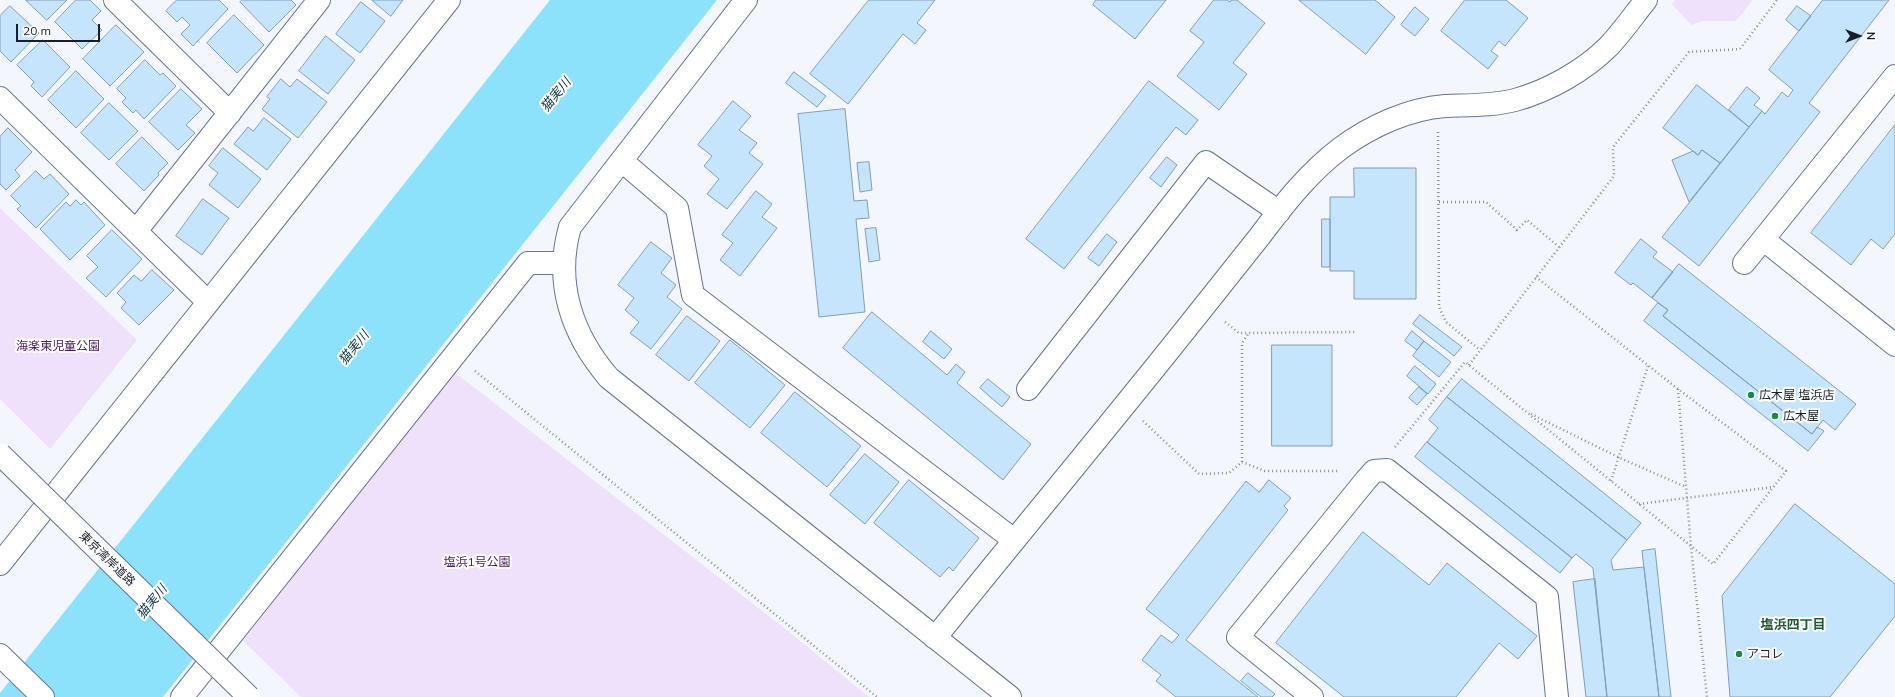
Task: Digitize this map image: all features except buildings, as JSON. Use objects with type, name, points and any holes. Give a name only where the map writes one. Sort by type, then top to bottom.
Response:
[{"type":"main road","points":[[115,0],[230,113]]},
{"type":"main road","points":[[136,231],[320,0]]},
{"type":"main road","points":[[0,564],[449,0]]},
{"type":"main road","points":[[746,0],[570,227],[565,245],[564,263],[566,290],[571,314],[593,359],[609,378],[1010,697]]},
{"type":"main road","points":[[935,638],[1185,330],[1278,212],[1321,164],[1360,135],[1381,124],[1423,110],[1444,106],[1490,105],[1515,100],[1540,91],[1563,80],[1587,65],[1609,46],[1646,0]]},
{"type":"main road","points":[[1744,263],[1895,76]]},
{"type":"main road","points":[[2,105],[136,231],[208,302]]},
{"type":"main road","points":[[1028,389],[1206,162],[1278,212]]},
{"type":"main road","points":[[620,163],[677,208],[693,295],[1014,540]]},
{"type":"main road","points":[[1764,240],[1895,345]]},
{"type":"main road","points":[[182,697],[528,263],[564,263]]},
{"type":"main road","name":"東京湾岸道路","points":[[0,454],[249,697]]},
{"type":"main road","points":[[1312,697],[1238,637],[1374,471],[1387,470],[1547,597],[1557,697]]},
{"type":"main road","points":[[0,655],[43,697]]},
{"type":"path","points":[[1469,365],[1614,176],[1613,148],[1688,52],[1740,49],[1777,0]]},
{"type":"path","points":[[1438,126],[1439,307],[1446,322],[1480,350]]},
{"type":"path","points":[[1439,202],[1486,202],[1517,230],[1527,220],[1559,248]]},
{"type":"path","points":[[1242,462],[1266,471],[1374,471],[1465,362],[1713,564],[1786,471],[1648,366],[1536,277]]},
{"type":"path","points":[[1219,318],[1239,333],[1357,332]]},
{"type":"path","points":[[1140,419],[1199,474],[1229,473],[1242,462],[1242,343],[1250,333]]},
{"type":"path","points":[[455,355],[877,697]]},
{"type":"path","points":[[1611,481],[1620,458],[1648,366]]},
{"type":"path","points":[[1678,389],[1691,547],[1707,697]]},
{"type":"path","points":[[1527,412],[1620,458],[1686,487]]},
{"type":"path","points":[[1639,504],[1773,487]]},
{"type":"green space","points":[[1675,0],[1753,0],[1736,21],[1703,21],[1691,25],[1672,4]]},
{"type":"green space","name":"海楽東児童公園","points":[[0,208],[137,340],[50,449],[0,399]]},
{"type":"green space","name":"塩浜1号公園","points":[[453,371],[788,631],[869,697],[301,697],[243,641]]},
{"type":"water","name":"猫実川","points":[[550,0],[717,0],[163,697],[0,697],[0,693]]},
{"type":"place","name":"広木屋 塩浜店","points":[[1751,395]]},
{"type":"place","name":"広木屋","points":[[1775,416]]},
{"type":"place","name":"アコレ","points":[[1739,654]]},
{"type":"district","name":"塩浜四丁目","points":[[1793,625]]}]
